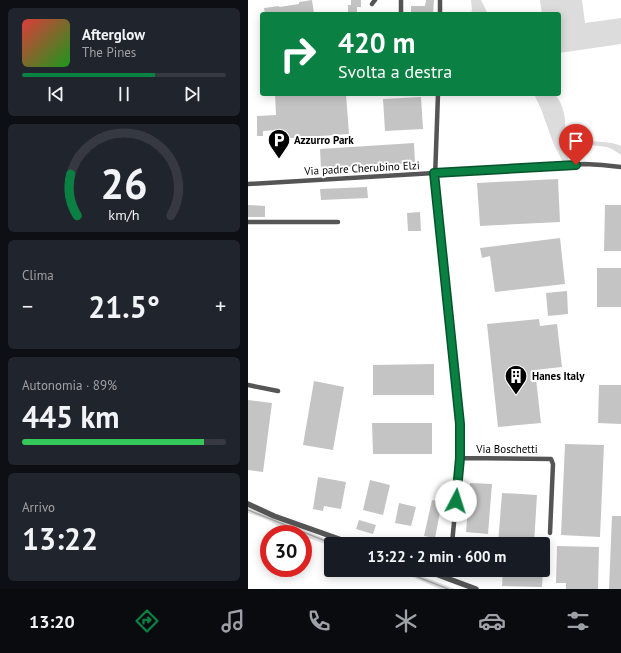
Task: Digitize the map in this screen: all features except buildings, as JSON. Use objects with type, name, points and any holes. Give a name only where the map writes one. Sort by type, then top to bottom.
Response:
[{"type":"street","points":[[401,0],[401,12]]},
{"type":"street","points":[[440,0],[440,12]]},
{"type":"street","name":"Via Boschetti","points":[[438,96],[434,173],[460,424],[460,458],[453,537]]},
{"type":"street","name":"Via padre Cherubino Elzi","points":[[248,184],[585,164],[621,167]]},
{"type":"street","points":[[248,222],[338,222]]},
{"type":"street","points":[[248,385],[278,391]]},
{"type":"street","name":"Via Boschetti","points":[[460,458],[551,459],[553,464],[550,533]]},
{"type":"street","points":[[248,504],[274,516],[333,537]]},
{"type":"street","points":[[446,577],[476,589]]},
{"type":"shaded area","points":[[471,0],[481,0],[487,12],[471,12]]},
{"type":"shaded area","points":[[540,0],[582,0],[585,23],[621,18],[621,44],[561,53],[561,12],[542,12]]},
{"type":"shaded area","points":[[535,96],[556,96],[561,103],[565,116],[566,131],[571,136],[577,139],[608,142],[621,146],[621,155],[607,147],[582,144],[571,148],[568,158],[569,162],[563,162],[554,145]]},
{"type":"shaded area","points":[[248,507],[292,525],[277,525],[248,513]]},
{"type":"shaded area","points":[[312,533],[324,538],[324,544],[312,539]]},
{"type":"shaded area","points":[[412,577],[424,577],[455,589],[440,589]]},
{"type":"waterway","points":[[248,510],[324,540]]},
{"type":"waterway","points":[[418,577],[448,589]]},
{"type":"place","name":"Azzurro Park","points":[[279,160]]},
{"type":"place","name":"Hanes Italy","points":[[516,396]]},
{"type":"route","points":[[456,501],[460,458],[460,424],[434,173],[576,165]]}]
